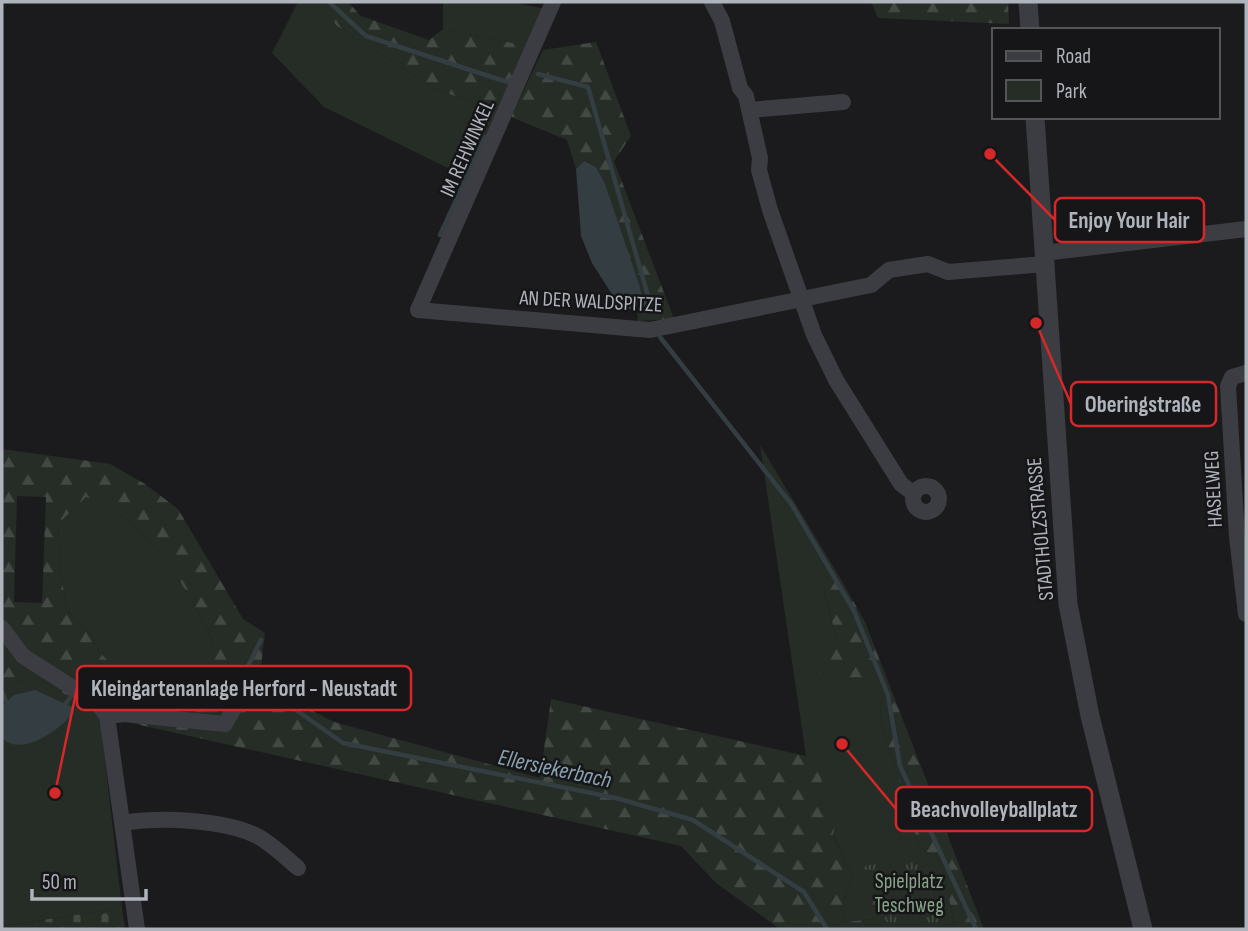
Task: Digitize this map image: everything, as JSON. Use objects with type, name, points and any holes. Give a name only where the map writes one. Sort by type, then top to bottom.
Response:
[{"type":"street","name":"IM REHWINKEL","points":[[418,310],[553,2]]},
{"type":"street","points":[[712,2],[722,21],[749,110],[763,184],[802,300],[836,380],[901,484],[914,494]]},
{"type":"street","points":[[1028,2],[1030,28]]},
{"type":"street","points":[[749,110],[843,102]]},
{"type":"street","name":"STADTHOLZSTRASSE","points":[[1035,119],[1068,604],[1090,716],[1143,929]]},
{"type":"street","name":"AN DER WALDSPITZE","points":[[418,310],[649,330],[871,285],[889,270],[928,264],[948,272],[1246,229]]},
{"type":"street","name":"HASELWEG","points":[[1246,373],[1232,377],[1228,386],[1237,537],[1246,614]]},
{"type":"street","points":[[2,628],[23,656],[97,704],[107,716],[136,929]]},
{"type":"street","points":[[107,716],[125,714],[225,724],[241,696]]},
{"type":"street","points":[[123,823],[140,820],[229,826],[257,836],[298,868]]},
{"type":"green space","points":[[298,2],[317,2],[337,26],[437,90],[500,111],[468,178],[324,107],[272,53]]},
{"type":"green space","points":[[317,2],[348,2],[361,16],[429,40],[443,29],[533,47],[500,111],[437,90],[337,26]]},
{"type":"green space","points":[[443,2],[510,2],[547,9],[533,47],[443,29]]},
{"type":"green space","points":[[871,2],[1008,2],[1009,24],[878,18]]},
{"type":"green space","points":[[596,42],[631,136],[614,161],[674,319],[638,321],[640,287],[596,167],[584,161],[576,169],[567,140],[511,117],[543,50]]},
{"type":"green space","points":[[760,445],[839,576],[824,591],[836,637],[821,674],[877,684],[882,695],[880,719],[919,846],[942,863],[955,929],[900,929],[872,919],[847,922],[841,909],[852,876],[833,834],[816,762],[806,756]]},
{"type":"green space","points":[[2,449],[110,464],[145,484],[178,509],[243,619],[265,633],[259,683],[334,722],[540,778],[551,699],[806,756],[816,762],[835,825],[833,835],[852,876],[841,909],[847,922],[872,919],[898,924],[900,929],[780,929],[716,883],[681,846],[100,716],[39,678],[2,684]],"holes":[[[17,496],[46,497],[42,603],[14,602]],[[86,497],[129,522],[163,557],[177,577],[214,643],[196,670],[163,680],[118,670],[100,653],[92,636],[67,610],[60,566],[58,524]]]},
{"type":"green space","points":[[86,497],[129,522],[163,557],[177,577],[214,643],[196,670],[163,680],[118,671],[100,653],[92,636],[67,610],[60,566],[58,524]]},
{"type":"green space","points":[[839,576],[865,622],[984,929],[955,929],[942,863],[919,846],[880,719],[882,695],[877,685],[821,674],[815,654],[836,637],[824,590]]},
{"type":"green space","points":[[39,678],[100,716],[122,908],[2,926],[2,684]]},
{"type":"green space","name":"Spielplatz Teschweg","points":[[918,849],[940,866],[954,929],[896,929],[870,908],[873,886],[863,867]]},
{"type":"green space","points":[[122,908],[125,929],[2,929],[2,926]]},
{"type":"shaded area","points":[[584,161],[596,167],[605,184],[640,287],[642,299],[636,310],[620,307],[592,263],[581,236],[576,169]]},
{"type":"shaded area","points":[[35,690],[72,707],[74,712],[41,739],[20,745],[10,743],[2,738],[2,706],[14,695]]},
{"type":"waterway","points":[[329,2],[366,36],[504,81],[510,82],[512,79]]},
{"type":"waterway","points":[[538,74],[588,87],[648,296]]},
{"type":"waterway","points":[[440,235],[485,137]]},
{"type":"waterway","points":[[660,337],[792,505],[854,611],[888,695],[900,766],[976,929]]},
{"type":"waterway","points":[[238,686],[261,640]]},
{"type":"waterway","name":"Ellersiekerbach","points":[[91,691],[101,688],[136,700],[159,700],[170,705],[209,710],[216,710],[234,698]]},
{"type":"waterway","points":[[2,692],[6,701]]},
{"type":"waterway","points":[[66,703],[72,695]]},
{"type":"waterway","name":"Ellersiekerbach","points":[[247,698],[265,698],[289,705],[343,743],[616,798],[693,820],[804,892],[827,929]]},
{"type":"place","name":"Enjoy Your Hair","points":[[990,154]]},
{"type":"place","name":"Oberingstraße","points":[[1036,323]]},
{"type":"place","name":"Beachvolleyballplatz","points":[[842,744]]},
{"type":"place","name":"Kleingartenanlage Herford - Neustadt","points":[[55,793]]}]
